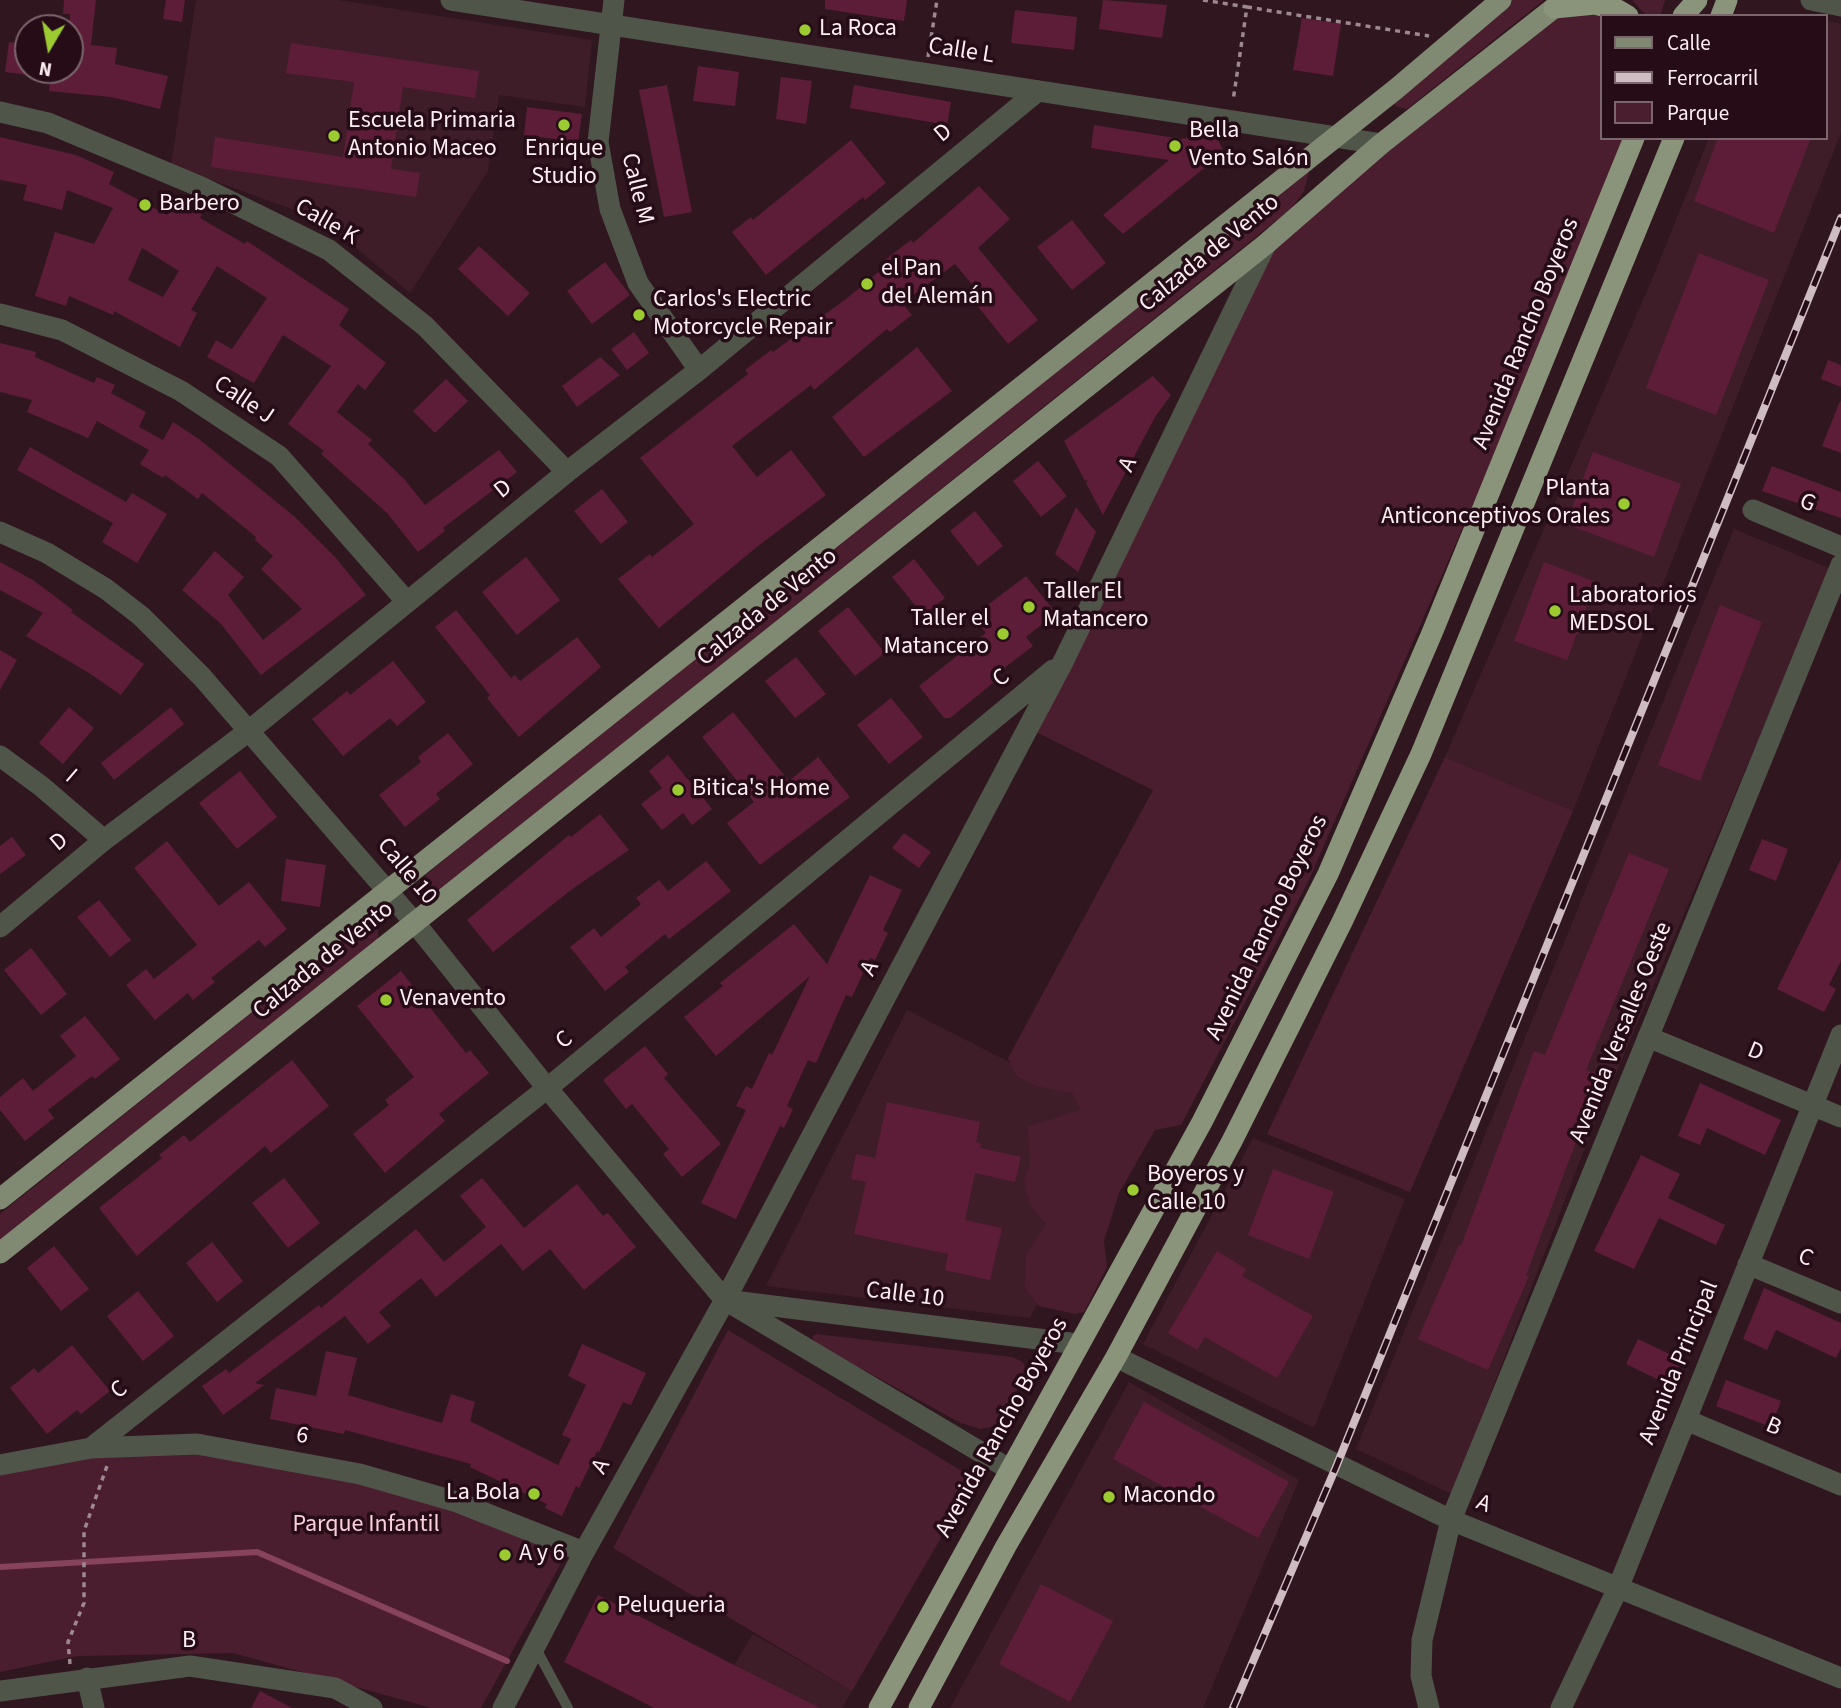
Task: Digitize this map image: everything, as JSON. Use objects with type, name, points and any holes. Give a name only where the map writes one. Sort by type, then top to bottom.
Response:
[{"type":"highway","points":[[1684,14],[1697,0]]},
{"type":"highway","points":[[1559,4],[1595,4],[1625,14]]},
{"type":"highway","name":"Avenida Rancho Boyeros","points":[[879,1708],[1202,1122],[1328,874],[1438,620],[1633,140]]},
{"type":"highway","points":[[919,1708],[1006,1546],[1116,1357],[1232,1141],[1342,922],[1420,754],[1673,140]]},
{"type":"main road","name":"Calzada de Vento","points":[[0,1199],[1396,89],[1501,0]]},
{"type":"main road","name":"Calzada de Vento","points":[[0,1253],[1266,244],[1381,144],[1559,4]]},
{"type":"main road","points":[[1396,89],[1390,99],[1393,110],[1404,117],[1419,114]]},
{"type":"main road","points":[[1310,156],[1329,165],[1332,173],[1326,191]]},
{"type":"street","name":"Calle L","points":[[451,0],[1381,144]]},
{"type":"street","name":"Calle M","points":[[614,0],[598,142],[610,209],[638,283],[699,370]]},
{"type":"street","points":[[1811,0],[1841,6]]},
{"type":"street","name":"D","points":[[0,927],[104,840],[250,730],[567,472],[699,370],[1038,91]]},
{"type":"street","name":"Calle K","points":[[0,112],[48,123],[201,187],[329,250],[425,326],[567,472]]},
{"type":"street","name":"A","points":[[503,1708],[584,1552],[725,1300],[1063,662],[1266,244]]},
{"type":"street","name":"Calle J","points":[[0,314],[62,330],[181,391],[279,456],[407,602]]},
{"type":"street","name":"G","points":[[1753,510],[1841,547]]},
{"type":"street","name":"Calle 10","points":[[0,532],[47,553],[106,589],[141,616],[202,677],[387,889],[547,1088],[725,1300],[1009,1469]]},
{"type":"street","name":"Avenida Versalles Oeste","points":[[1429,1708],[1421,1676],[1422,1640],[1451,1520],[1841,565]]},
{"type":"street","name":"C","points":[[91,1448],[547,1088],[1063,662]]},
{"type":"street","name":"I","points":[[0,756],[41,786],[104,840]]},
{"type":"street","name":"Avenida Principal","points":[[1561,1708],[1618,1588],[1841,1035]]},
{"type":"street","name":"D","points":[[1648,1037],[1841,1117]]},
{"type":"street","name":"C","points":[[1748,1264],[1841,1303]]},
{"type":"street","name":"Calle 10","points":[[725,1300],[1078,1344]]},
{"type":"street","name":"A","points":[[1116,1357],[1451,1520],[1841,1678]]},
{"type":"street","name":"B","points":[[1686,1420],[1841,1485]]},
{"type":"street","name":"6","points":[[0,1465],[91,1448],[197,1444],[360,1474],[457,1502],[584,1552]]},
{"type":"street","name":"B","points":[[0,1691],[190,1666],[335,1688],[372,1708]]},
{"type":"street","points":[[79,1679],[94,1708]]},
{"type":"lane","points":[[535,1647],[568,1708]]},
{"type":"path","points":[[926,73],[937,0]]},
{"type":"path","points":[[1203,0],[1454,40]]},
{"type":"path","points":[[1230,120],[1247,7]]},
{"type":"path","points":[[79,1679],[68,1642],[84,1602],[84,1531],[115,1447]]},
{"type":"shaded area","name":"Escuela Primaria Antonio Maceo","points":[[196,0],[338,0],[592,40],[585,107],[499,95],[488,171],[410,293],[324,221],[171,165]]},
{"type":"shaded area","points":[[1827,20],[1841,24],[1841,133],[1573,811],[1445,757],[1656,270],[1708,140],[1827,140]]},
{"type":"shaded area","points":[[1734,529],[1831,569],[1591,1132],[1452,1494],[1356,1449]]},
{"type":"shaded area","points":[[907,1010],[1131,1124],[1030,1318],[766,1286]]},
{"type":"shaded area","points":[[1253,1138],[1405,1199],[1314,1428],[1143,1344]]},
{"type":"shaded area","points":[[1129,1382],[1299,1480],[1203,1708],[950,1708]]},
{"type":"shaded area","points":[[753,1634],[852,1691],[842,1708],[708,1708]]},
{"type":"green space","points":[[1512,0],[1544,0],[1407,109],[1395,106],[1395,95]]},
{"type":"green space","points":[[1632,0],[1665,0],[1661,14],[1645,14]]},
{"type":"green space","points":[[1554,8],[1600,16],[1600,140],[1632,140],[1308,882],[1181,1125],[1155,1130],[1119,1193],[1104,1241],[1107,1267],[1084,1312],[1075,1314],[1039,1306],[1025,1287],[1026,1256],[1046,1224],[1030,1205],[1024,1180],[1030,1164],[1028,1127],[1081,1110],[1072,1093],[1036,1086],[1017,1076],[1008,1058],[1153,790],[1028,728],[1266,244]]},
{"type":"green space","points":[[1310,168],[1304,191],[1292,208],[436,893],[428,895],[422,889],[421,879],[860,518]]},
{"type":"green space","points":[[1445,757],[1573,811],[1410,1192],[1267,1134]]},
{"type":"green space","points":[[366,921],[378,926],[378,939],[0,1242],[0,1214]]},
{"type":"green space","points":[[728,1330],[975,1479],[852,1691],[613,1548]]},
{"type":"green space","points":[[816,1334],[1012,1357],[1023,1362],[1027,1374],[995,1426],[980,1429],[961,1423],[816,1344],[812,1337]]},
{"type":"green space","name":"Parque Infantil","points":[[277,1452],[575,1538],[481,1708],[432,1708],[233,1653],[77,1656],[0,1672],[0,1457]]},
{"type":"building","points":[[64,0],[96,0],[91,45],[117,48],[115,64],[168,76],[160,109],[111,97],[49,91],[50,84],[84,84],[84,14],[63,14]]},
{"type":"building","points":[[166,0],[185,0],[182,22],[163,19]]},
{"type":"building","points":[[825,0],[907,0],[904,21],[825,9]]},
{"type":"building","points":[[1103,0],[1167,5],[1162,38],[1099,29]]},
{"type":"building","points":[[1015,10],[1077,17],[1074,50],[1011,43]]},
{"type":"building","points":[[1302,18],[1341,24],[1333,76],[1293,70]]},
{"type":"building","points":[[9,42],[14,43],[14,73],[5,72]]},
{"type":"building","points":[[291,43],[479,71],[475,98],[403,87],[391,169],[420,173],[416,197],[211,167],[215,137],[343,157],[354,82],[286,73]]},
{"type":"building","points":[[698,66],[739,72],[735,106],[693,101]]},
{"type":"building","points":[[781,77],[812,81],[806,124],[776,119]]},
{"type":"building","points":[[667,85],[692,212],[664,217],[639,90]]},
{"type":"building","points":[[854,85],[951,102],[947,125],[850,108]]},
{"type":"building","points":[[527,107],[582,114],[578,142],[524,135]]},
{"type":"building","points":[[1094,125],[1181,139],[1215,133],[1227,159],[1203,169],[1123,234],[1103,215],[1169,160],[1091,148]]},
{"type":"building","points":[[0,137],[76,155],[114,172],[109,184],[167,215],[177,199],[202,214],[200,218],[245,244],[247,241],[349,309],[339,325],[386,363],[365,390],[358,384],[337,412],[372,440],[368,444],[405,480],[425,505],[499,450],[517,472],[443,528],[445,531],[418,552],[387,513],[321,454],[324,451],[288,424],[331,366],[283,335],[254,383],[207,357],[216,340],[232,349],[267,298],[217,266],[191,310],[197,313],[180,347],[114,311],[113,315],[69,296],[66,306],[35,296],[55,232],[94,244],[113,208],[67,190],[62,210],[23,200],[27,185],[0,180]],"holes":[[[142,248],[179,271],[163,297],[128,280]]]},
{"type":"building","points":[[851,140],[886,183],[865,200],[863,197],[766,275],[732,232],[751,217],[753,220]]},
{"type":"building","points":[[1717,140],[1810,140],[1774,233],[1694,201]]},
{"type":"building","points":[[979,186],[1010,219],[978,248],[1038,320],[1008,344],[968,294],[975,288],[955,264],[902,303],[912,315],[890,332],[887,329],[814,390],[811,385],[732,446],[757,477],[791,450],[826,495],[758,546],[659,628],[618,579],[650,554],[652,557],[694,524],[640,458],[748,374],[745,370],[846,299],[886,266],[882,262],[911,240],[913,243]]},
{"type":"building","points":[[1072,220],[1106,263],[1072,290],[1037,247]]},
{"type":"building","points":[[479,246],[530,293],[508,316],[458,269]]},
{"type":"building","points":[[1699,253],[1769,280],[1716,415],[1646,388]]},
{"type":"building","points":[[605,262],[630,295],[592,324],[567,291]]},
{"type":"building","points":[[634,332],[649,353],[627,370],[611,349]]},
{"type":"building","points":[[0,343],[36,352],[35,357],[94,383],[97,377],[115,385],[111,393],[146,412],[139,427],[163,440],[173,422],[199,439],[295,517],[336,558],[366,595],[261,675],[221,624],[182,590],[215,551],[244,577],[228,595],[263,640],[302,609],[261,569],[273,556],[255,540],[256,537],[202,493],[198,499],[165,475],[163,478],[140,464],[149,450],[97,421],[88,438],[27,412],[32,400],[0,392]]},
{"type":"building","points":[[917,347],[952,391],[864,457],[832,417]]},
{"type":"building","points":[[600,357],[620,375],[577,407],[562,386]]},
{"type":"building","points":[[1828,360],[1841,365],[1841,387],[1821,379]]},
{"type":"building","points":[[1153,376],[1171,395],[1155,417],[1103,515],[1086,483],[1088,479],[1085,481],[1064,441]]},
{"type":"building","points":[[446,379],[468,401],[435,433],[413,411]]},
{"type":"building","points":[[1841,401],[1841,453],[1822,446]]},
{"type":"building","points":[[30,447],[126,502],[132,493],[167,514],[137,563],[102,542],[113,523],[17,470]]},
{"type":"building","name":"Planta Anticonceptivos Orales","points":[[1593,452],[1681,484],[1654,557],[1566,524]]},
{"type":"building","points":[[1038,461],[1067,496],[1041,517],[1013,481]]},
{"type":"building","points":[[1772,466],[1841,492],[1841,518],[1762,491]]},
{"type":"building","points":[[602,489],[628,522],[601,544],[574,511]]},
{"type":"building","points":[[1076,507],[1096,532],[1078,572],[1055,554]]},
{"type":"building","points":[[975,511],[1003,546],[978,566],[950,531]]},
{"type":"building","points":[[526,557],[560,600],[517,635],[482,592]]},
{"type":"building","points":[[914,559],[945,598],[923,615],[892,577]]},
{"type":"building","points":[[0,562],[33,580],[73,610],[71,612],[144,664],[121,695],[26,636],[43,613],[0,590]]},
{"type":"building","name":"Laboratorios MEDSOL","points":[[1544,562],[1596,582],[1567,660],[1514,641]]},
{"type":"building","points":[[1026,576],[1056,613],[1026,637],[1033,646],[995,675],[998,679],[950,718],[944,718],[919,686],[986,633],[973,616]]},
{"type":"building","points":[[1720,605],[1762,622],[1700,781],[1658,765]]},
{"type":"building","points":[[848,607],[885,653],[855,676],[818,631]]},
{"type":"building","points":[[456,610],[511,678],[515,675],[520,681],[577,637],[601,667],[519,737],[487,698],[490,695],[435,627]]},
{"type":"building","points":[[0,650],[17,660],[0,690]]},
{"type":"building","points":[[796,657],[826,694],[795,718],[765,681]]},
{"type":"building","points":[[393,661],[426,702],[397,726],[390,718],[343,756],[312,719],[347,691],[350,695]]},
{"type":"building","points":[[891,698],[923,737],[889,764],[857,725]]},
{"type":"building","points":[[69,707],[94,728],[63,764],[39,743]]},
{"type":"building","points":[[171,707],[184,724],[114,780],[101,763]]},
{"type":"building","points":[[733,712],[789,781],[818,757],[850,797],[760,865],[727,823],[754,802],[702,737]]},
{"type":"building","points":[[448,733],[473,764],[436,794],[440,799],[405,827],[379,795],[421,762],[418,757]]},
{"type":"building","points":[[668,755],[712,809],[692,825],[683,813],[662,830],[641,804],[662,788],[649,771]]},
{"type":"building","points":[[240,771],[277,817],[237,849],[199,803]]},
{"type":"building","points":[[600,814],[629,850],[571,890],[493,952],[467,920],[569,835],[571,837]]},
{"type":"building","points":[[904,833],[931,852],[919,868],[892,848]]},
{"type":"building","points":[[12,837],[26,855],[0,874],[0,846]]},
{"type":"building","points":[[1762,839],[1788,849],[1776,881],[1749,870]]},
{"type":"building","points":[[167,841],[219,906],[249,882],[287,929],[265,947],[259,940],[211,978],[215,982],[193,1000],[188,993],[155,1020],[126,985],[146,969],[154,979],[197,945],[134,868]]},
{"type":"building","points":[[1629,853],[1669,869],[1586,1070],[1601,1075],[1526,1275],[1529,1276],[1488,1370],[1418,1339],[1459,1245],[1461,1246],[1534,1051],[1545,1055]]},
{"type":"building","points":[[286,859],[326,865],[320,907],[281,901]]},
{"type":"building","points":[[1841,859],[1841,961],[1829,985],[1836,989],[1824,1012],[1777,989]]},
{"type":"building","points":[[706,861],[731,891],[669,939],[665,934],[625,967],[629,972],[605,991],[570,947],[594,928],[601,937],[641,904],[636,898],[659,880],[668,891]]},
{"type":"building","points":[[870,875],[902,890],[883,930],[888,933],[875,960],[870,958],[852,997],[846,995],[816,1063],[808,1060],[787,1106],[793,1109],[784,1128],[780,1126],[736,1219],[701,1203],[746,1110],[736,1106],[746,1086],[752,1089],[769,1053],[772,1055],[810,976],[716,1056],[684,1017],[723,986],[720,983],[794,924],[827,964]]},
{"type":"building","points":[[99,900],[131,940],[110,957],[77,917]]},
{"type":"building","points":[[31,948],[67,994],[41,1015],[4,970]]},
{"type":"building","points":[[401,971],[466,1053],[470,1050],[489,1073],[439,1114],[445,1121],[385,1173],[353,1134],[389,1105],[385,1100],[414,1077],[357,1006]]},
{"type":"building","points":[[85,1016],[120,1059],[95,1079],[92,1076],[48,1110],[54,1118],[25,1141],[0,1110],[0,1097],[23,1078],[33,1091],[76,1056],[60,1036]]},
{"type":"building","points":[[645,1046],[668,1074],[664,1078],[721,1144],[682,1177],[663,1154],[669,1149],[632,1104],[626,1109],[603,1080]]},
{"type":"building","points":[[292,1060],[329,1106],[271,1153],[265,1146],[137,1256],[99,1208],[162,1158],[159,1155],[184,1135],[190,1142]]},
{"type":"building","points":[[1700,1083],[1781,1120],[1765,1155],[1707,1128],[1700,1145],[1678,1136]]},
{"type":"building","points":[[887,1102],[980,1122],[976,1142],[981,1144],[980,1148],[1021,1157],[1015,1182],[975,1173],[965,1220],[1002,1228],[990,1280],[945,1270],[948,1254],[854,1234],[866,1182],[851,1179],[856,1154],[875,1158]]},
{"type":"building","points":[[1641,1155],[1680,1174],[1668,1198],[1725,1225],[1716,1245],[1659,1218],[1634,1269],[1594,1251]]},
{"type":"building","points":[[1273,1169],[1334,1192],[1309,1259],[1248,1235]]},
{"type":"building","points":[[284,1178],[320,1223],[288,1248],[252,1203]]},
{"type":"building","points":[[482,1178],[524,1228],[577,1184],[603,1216],[608,1213],[636,1247],[584,1290],[550,1249],[523,1271],[501,1244],[436,1297],[421,1278],[379,1312],[391,1326],[368,1344],[345,1316],[255,1383],[264,1385],[223,1415],[202,1386],[226,1369],[229,1373],[319,1305],[321,1308],[416,1229],[444,1262],[486,1227],[460,1196]]},
{"type":"building","points":[[212,1242],[243,1281],[217,1302],[186,1263]]},
{"type":"building","points":[[54,1246],[89,1289],[61,1311],[27,1268]]},
{"type":"building","points":[[1217,1251],[1246,1269],[1242,1276],[1313,1316],[1277,1378],[1205,1337],[1197,1350],[1168,1333]]},
{"type":"building","points":[[1764,1288],[1841,1323],[1841,1348],[1836,1358],[1776,1330],[1767,1350],[1743,1339]]},
{"type":"building","points":[[138,1291],[174,1336],[143,1361],[107,1316]]},
{"type":"building","points":[[1638,1339],[1682,1360],[1669,1385],[1626,1364]]},
{"type":"building","points":[[582,1344],[646,1373],[631,1405],[623,1402],[599,1452],[597,1451],[579,1488],[576,1486],[562,1516],[545,1508],[547,1504],[470,1467],[471,1464],[345,1430],[344,1434],[270,1419],[276,1388],[316,1396],[326,1351],[357,1358],[348,1395],[442,1423],[451,1394],[475,1402],[470,1421],[558,1465],[571,1439],[562,1435],[586,1385],[568,1376]]},
{"type":"building","points":[[72,1345],[110,1391],[81,1414],[77,1410],[47,1434],[10,1388],[34,1368],[38,1373]]},
{"type":"building","points":[[1726,1380],[1781,1401],[1771,1427],[1716,1406]]},
{"type":"building","points":[[1144,1402],[1289,1482],[1258,1538],[1113,1459]]},
{"type":"building","points":[[1041,1584],[1113,1621],[1070,1702],[999,1664]]},
{"type":"building","points":[[598,1595],[820,1708],[654,1708],[564,1662]]},
{"type":"building","points":[[260,1691],[292,1708],[251,1708]]},
{"type":"waterway","points":[[0,1567],[257,1552],[507,1661]]},
{"type":"railway","points":[[1233,1708],[1336,1467],[1841,218]]},
{"type":"place","name":"La Roca","points":[[805,30]]},
{"type":"place","name":"Enrique Studio","points":[[564,125]]},
{"type":"place","name":"Escuela Primaria Antonio Maceo","points":[[334,136]]},
{"type":"place","name":"Bella Vento Salón","points":[[1175,146]]},
{"type":"place","name":"Barbero","points":[[145,205]]},
{"type":"place","name":"el Pan del Alemán","points":[[867,284]]},
{"type":"place","name":"Carlos's Electric Motorcycle Repair","points":[[639,315]]},
{"type":"place","name":"Planta Anticonceptivos Orales","points":[[1624,504]]},
{"type":"place","name":"Taller El Matancero","points":[[1029,607]]},
{"type":"place","name":"Laboratorios MEDSOL","points":[[1555,611]]},
{"type":"place","name":"Taller el Matancero","points":[[1003,634]]},
{"type":"place","name":"Bitica's Home","points":[[678,790]]},
{"type":"place","name":"Venavento","points":[[386,1000]]},
{"type":"place","name":"Boyeros y Calle 10","points":[[1133,1190]]},
{"type":"place","name":"La Bola","points":[[534,1494]]},
{"type":"place","name":"Macondo","points":[[1109,1497]]},
{"type":"place","name":"A y 6","points":[[505,1555]]},
{"type":"place","name":"Peluqueria","points":[[603,1607]]}]
